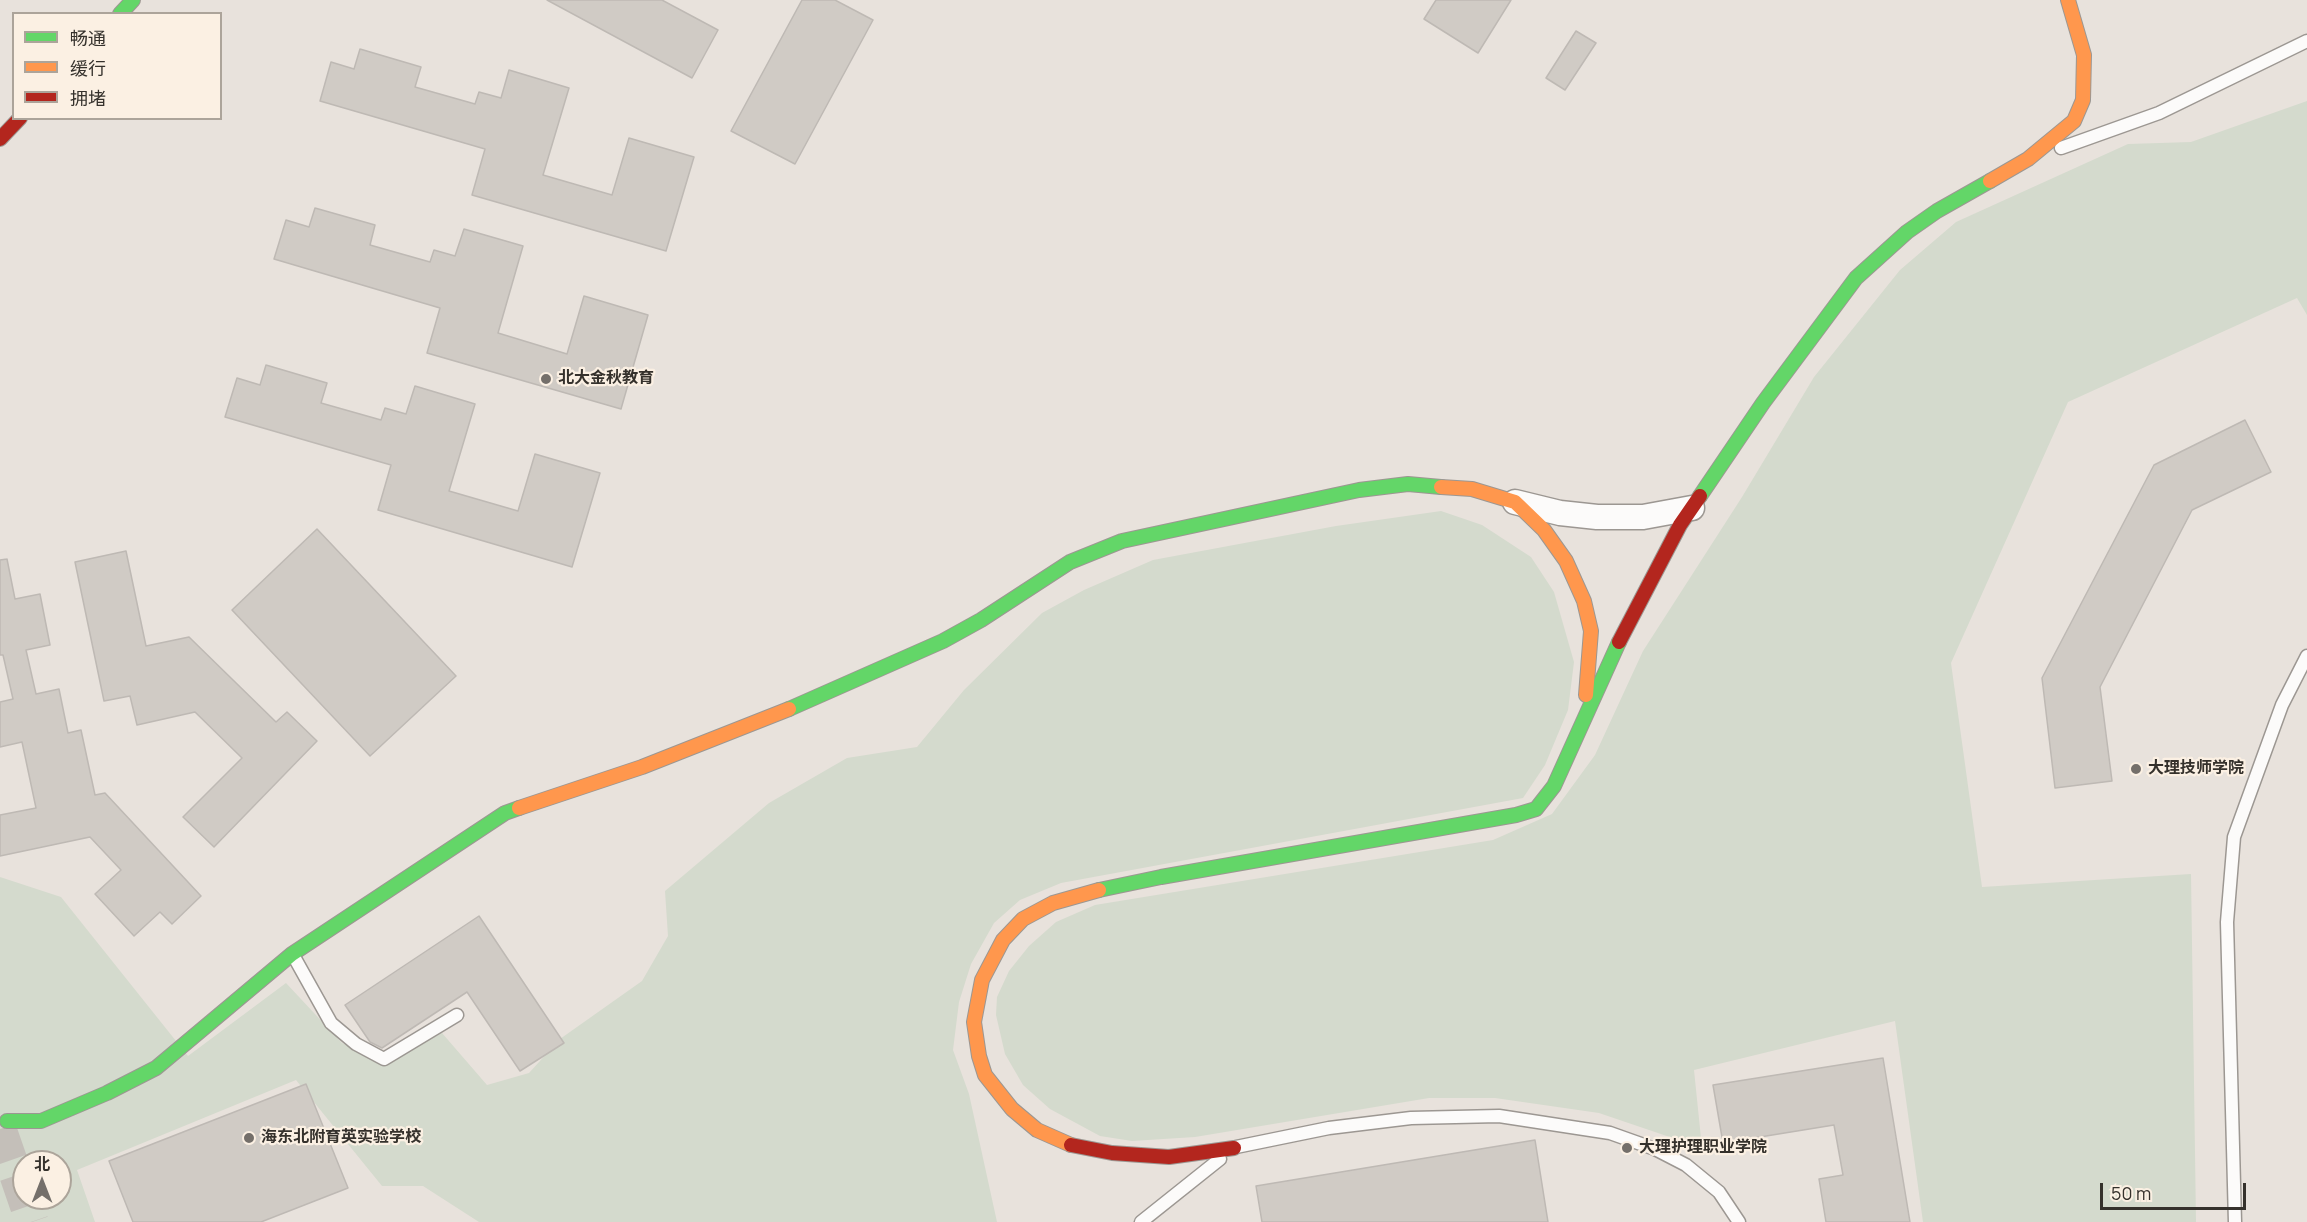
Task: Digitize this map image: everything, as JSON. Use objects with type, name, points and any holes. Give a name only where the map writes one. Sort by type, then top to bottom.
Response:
[{"type":"street","points":[[122,12],[133,0]]},
{"type":"street","points":[[1234,1148],[1169,1156],[1104,1152],[1077,1147],[1037,1130],[1012,1109],[985,1075],[975,1022],[982,980],[1004,940],[1023,919],[1053,903],[1080,894],[1161,877],[1515,816],[1536,809],[1554,786],[1612,656],[1680,525],[1763,403],[1857,278],[1907,232],[1937,211],[2028,159],[2074,121],[2083,100],[2084,55],[2068,0]]},
{"type":"street","points":[[0,139],[18,120]]},
{"type":"street","points":[[7,1121],[41,1121],[107,1093],[156,1068],[292,954],[505,813],[544,798],[642,767],[823,696],[943,641],[981,620],[1070,562],[1122,541],[1348,492],[1408,484],[1472,489],[1560,513],[1597,518],[1643,516],[1692,508]]},
{"type":"street","points":[[1515,502],[1544,530],[1560,553],[1584,601],[1590,631],[1584,722]]},
{"type":"lane","points":[[2028,159],[2159,113],[2307,40]]},
{"type":"lane","points":[[2235,1222],[2227,922],[2234,837],[2282,705],[2307,656]]},
{"type":"lane","points":[[292,954],[331,1023],[356,1044],[384,1059],[457,1015]]},
{"type":"lane","points":[[1141,1222],[1234,1148],[1329,1128],[1411,1118],[1499,1116],[1610,1133],[1655,1149],[1686,1165],[1719,1192],[1739,1222]]},
{"type":"shaded area","points":[[2307,101],[2307,315],[2297,298],[2068,402],[1951,663],[1982,887],[2191,874],[2196,1222],[1923,1222],[1895,1021],[1694,1070],[1702,1148],[1599,1113],[1495,1098],[1429,1098],[1195,1137],[1132,1141],[1100,1136],[1050,1109],[1023,1085],[1005,1054],[996,1015],[997,997],[1009,971],[1029,946],[1056,922],[1095,905],[1493,840],[1552,814],[1595,755],[1643,651],[1742,497],[1814,377],[1900,270],[1956,222],[2128,144],[2191,142]]},
{"type":"shaded area","points":[[1441,511],[1482,525],[1531,557],[1554,592],[1574,662],[1568,710],[1545,765],[1523,798],[1061,883],[1020,900],[994,923],[971,964],[959,1002],[953,1050],[969,1094],[997,1222],[479,1222],[423,1186],[382,1186],[296,1080],[77,1170],[95,1222],[0,1222],[0,877],[61,897],[188,1056],[286,983],[342,1043],[389,1064],[411,1049],[442,1033],[487,1085],[529,1073],[560,1039],[642,981],[668,936],[665,891],[769,803],[847,758],[917,747],[964,690],[1042,613],[1084,590],[1153,560],[1336,526]]},
{"type":"building","points":[[547,0],[662,0],[718,30],[692,78]]},
{"type":"building","points":[[802,0],[835,0],[873,20],[795,164],[731,131]]},
{"type":"building","points":[[1436,0],[1511,0],[1478,53],[1424,19]]},
{"type":"building","points":[[1576,31],[1596,43],[1565,90],[1546,78]]},
{"type":"building","points":[[360,49],[421,67],[415,87],[475,104],[479,92],[501,98],[509,70],[569,88],[543,175],[612,195],[629,138],[694,157],[666,251],[472,195],[485,149],[320,101],[331,62],[354,69]]},
{"type":"building","points":[[315,208],[375,225],[370,245],[430,262],[434,250],[455,256],[464,229],[523,246],[498,333],[567,354],[584,296],[648,315],[621,409],[427,353],[440,308],[274,259],[286,220],[309,227]]},
{"type":"building","points":[[266,365],[327,383],[321,403],[381,420],[385,408],[406,414],[415,386],[475,404],[449,491],[518,511],[535,454],[600,473],[572,567],[378,510],[391,465],[225,417],[237,378],[260,385]]},
{"type":"building","points":[[2245,420],[2271,472],[2192,510],[2100,687],[2112,781],[2055,788],[2042,678],[2154,465]]},
{"type":"building","points":[[317,529],[456,676],[370,756],[232,610]]},
{"type":"building","points":[[126,551],[146,646],[189,637],[276,722],[287,712],[317,741],[214,847],[183,817],[242,758],[195,712],[137,725],[130,696],[104,701],[75,562]]},
{"type":"building","points":[[7,559],[15,599],[40,594],[50,645],[26,650],[36,694],[59,689],[68,733],[81,730],[95,795],[105,793],[201,896],[172,924],[160,912],[134,936],[95,894],[121,870],[90,837],[0,856],[0,815],[36,808],[22,742],[0,747],[0,702],[13,699],[3,655],[0,655],[0,560]]},
{"type":"building","points":[[479,916],[564,1043],[520,1071],[467,992],[382,1048],[370,1042],[345,1005]]},
{"type":"building","points":[[1883,1058],[1910,1222],[1826,1222],[1819,1179],[1843,1175],[1834,1125],[1723,1143],[1713,1085]]},
{"type":"building","name":"海东北附育英实验学校","points":[[306,1084],[348,1188],[261,1222],[133,1222],[109,1161]]},
{"type":"building","points":[[1535,1140],[1548,1222],[1262,1222],[1256,1186]]},
{"type":"tunnel","points":[[0,1129],[32,1222]]},
{"type":"traffic: fast","points":[[122,12],[133,0]]},
{"type":"traffic: fast","points":[[1700,496],[1763,403],[1856,278],[1907,232],[1937,211],[1990,181]]},
{"type":"traffic: fast","points":[[789,709],[943,641],[981,620],[1070,562],[1122,541],[1359,490],[1408,484],[1441,487]]},
{"type":"traffic: fast","points":[[1099,890],[1161,877],[1516,815],[1536,809],[1554,786],[1619,642]]},
{"type":"traffic: fast","points":[[7,1121],[41,1121],[107,1093],[156,1068],[292,954],[505,813],[519,808]]},
{"type":"traffic: slow","points":[[1990,181],[2028,159],[2074,121],[2083,100],[2084,55],[2068,0]]},
{"type":"traffic: slow","points":[[1441,487],[1472,489],[1515,502],[1544,530],[1566,561],[1584,601],[1591,631],[1586,695]]},
{"type":"traffic: slow","points":[[519,808],[642,767],[789,709]]},
{"type":"traffic: slow","points":[[1071,1145],[1037,1130],[1012,1109],[985,1075],[979,1056],[974,1022],[982,980],[1003,940],[1023,919],[1053,903],[1099,890]]},
{"type":"traffic: jam","points":[[0,139],[18,120]]},
{"type":"traffic: jam","points":[[1619,642],[1680,525],[1700,496]]},
{"type":"traffic: jam","points":[[1071,1145],[1112,1153],[1169,1157],[1234,1148]]},
{"type":"place","name":"北大金秋教育","points":[[546,379]]},
{"type":"place","name":"大理技师学院","points":[[2136,769]]},
{"type":"place","name":"海东北附育英实验学校","points":[[249,1138]]},
{"type":"place","name":"大理护理职业学院","points":[[1627,1148]]}]
